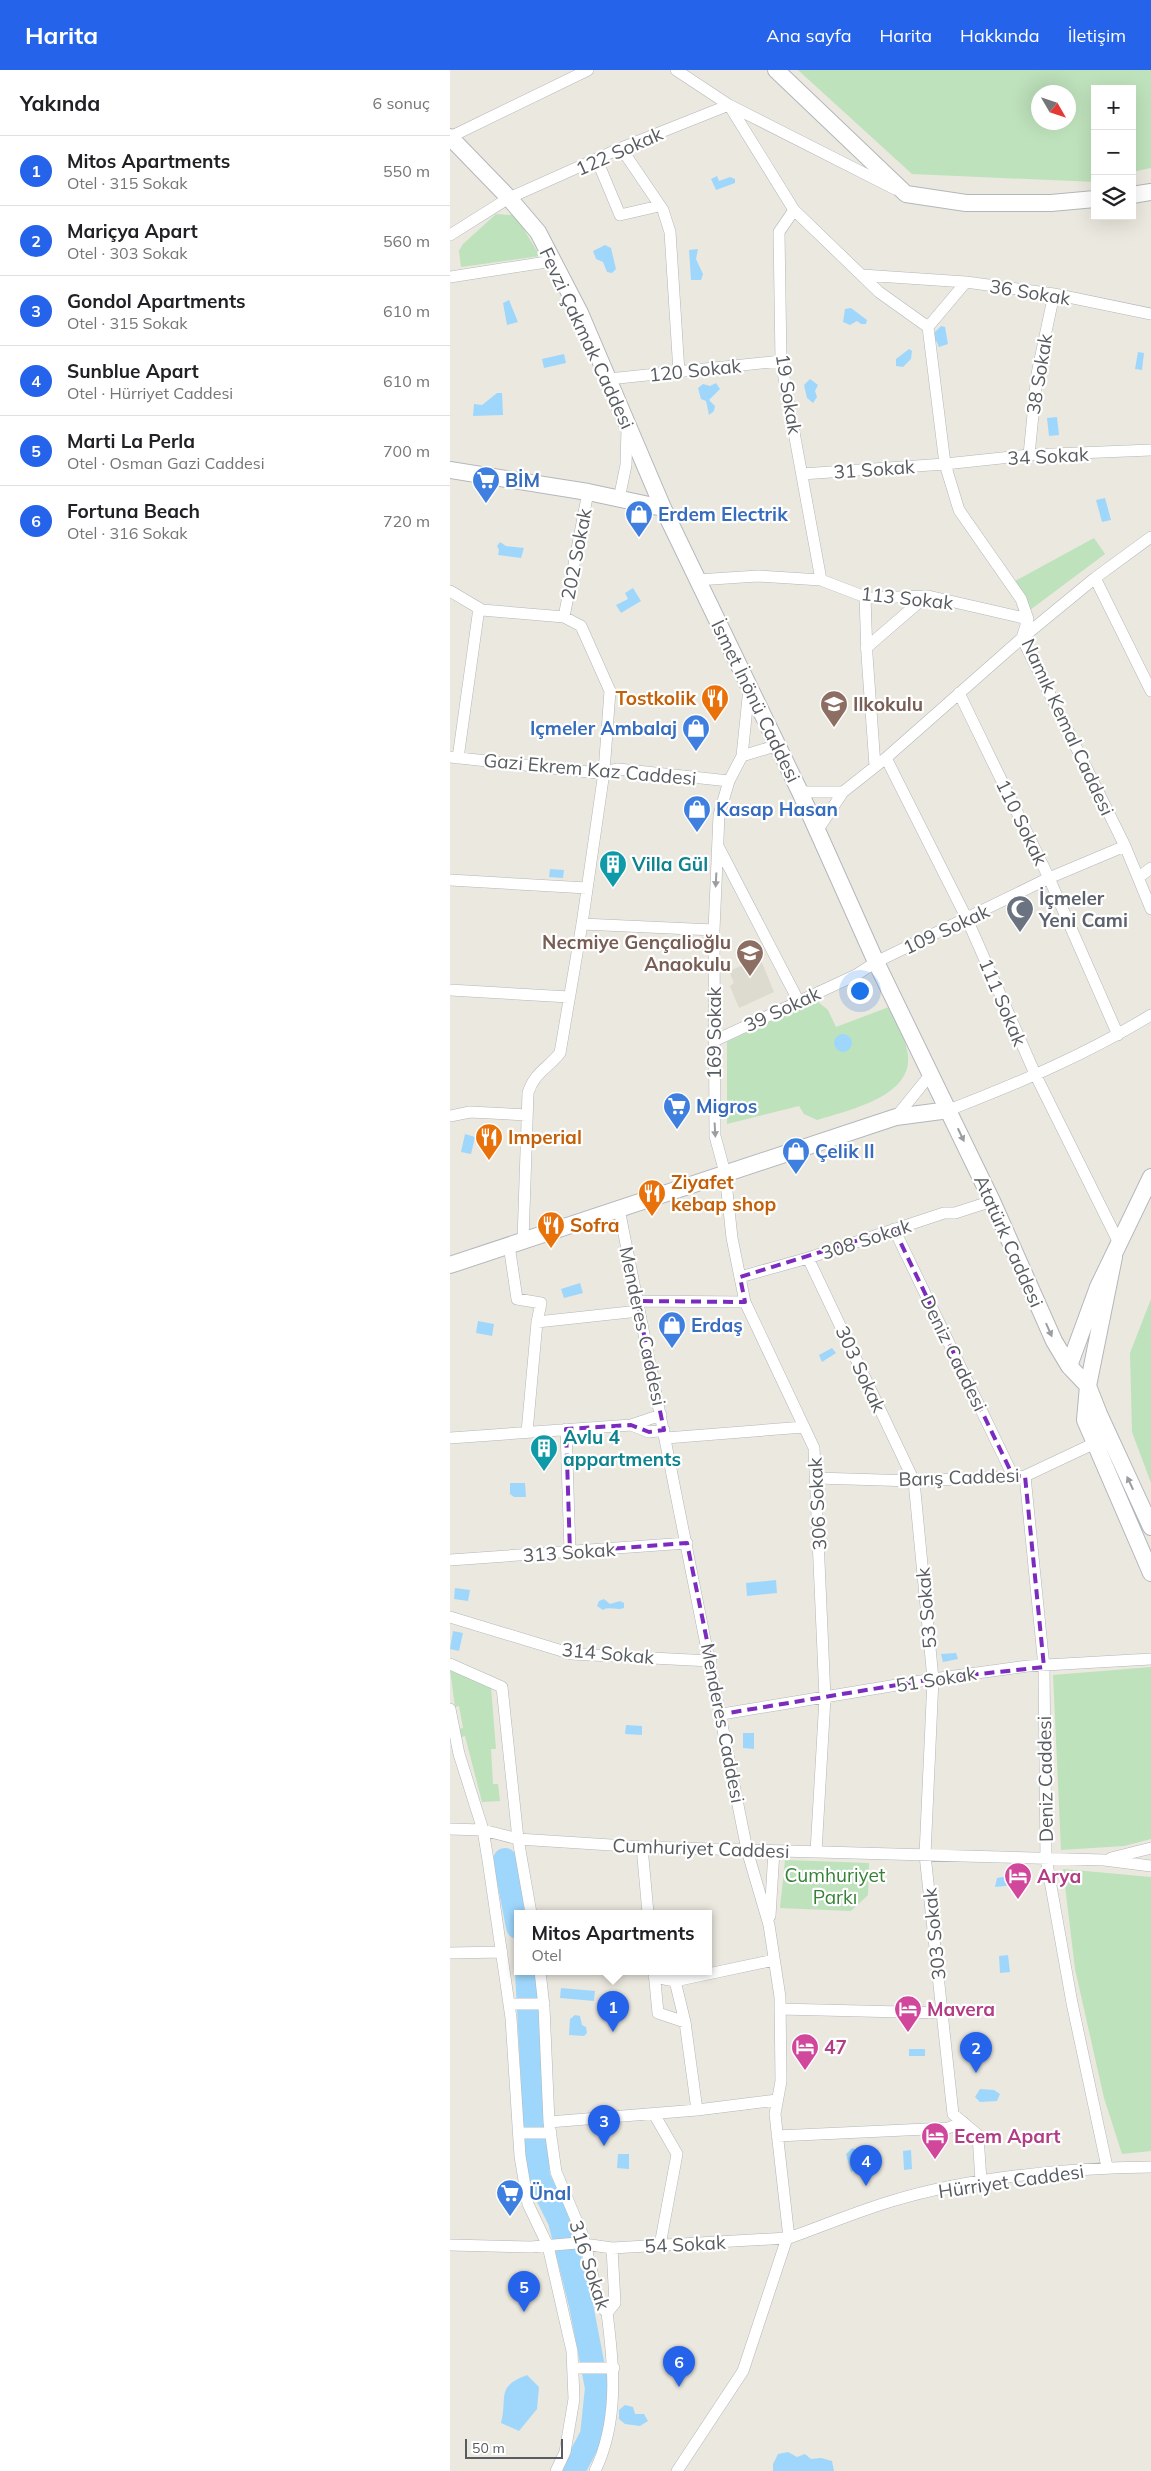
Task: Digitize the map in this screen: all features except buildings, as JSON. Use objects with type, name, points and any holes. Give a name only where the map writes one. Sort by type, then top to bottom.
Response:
[{"type":"street","points":[[450,137],[588,70]]},
{"type":"street","points":[[676,70],[729,105],[906,194],[966,204],[1051,203],[1091,199]]},
{"type":"street","points":[[776,70],[906,194]]},
{"type":"street","points":[[729,105],[794,210],[879,292],[928,327]]},
{"type":"street","name":"122 Sokak","points":[[450,233],[509,198],[620,148],[729,105]]},
{"type":"street","name":"Fevzi Çakmak Caddesi","points":[[450,137],[509,198],[538,232],[580,313],[663,508]]},
{"type":"street","points":[[620,148],[663,210],[670,232],[679,372]]},
{"type":"street","points":[[597,160],[620,214],[659,206]]},
{"type":"street","points":[[1136,194],[1151,192]]},
{"type":"street","name":"19 Sokak","points":[[794,210],[779,232],[781,361],[821,580]]},
{"type":"street","points":[[450,277],[553,262]]},
{"type":"street","points":[[862,275],[966,282]]},
{"type":"street","name":"36 Sokak","points":[[928,327],[966,282],[1054,294],[1151,314]]},
{"type":"street","name":"38 Sokak","points":[[1029,455],[1037,374],[1054,294]]},
{"type":"street","name":"Namık Kemal Caddesi","points":[[928,327],[946,464],[960,510],[1021,599],[1028,619],[1022,638],[1125,846],[1151,910]]},
{"type":"street","name":"120 Sokak","points":[[609,380],[781,361]]},
{"type":"street","points":[[620,499],[626,464],[627,424]]},
{"type":"street","name":"34 Sokak","points":[[946,464],[1029,455],[1151,450]]},
{"type":"street","name":"31 Sokak","points":[[802,474],[946,464]]},
{"type":"street","points":[[450,470],[588,492],[663,508]]},
{"type":"street","name":"202 Sokak","points":[[564,616],[588,492]]},
{"type":"street","name":"İsmet İnönü Caddesi","points":[[663,508],[778,745],[876,962],[938,1091]]},
{"type":"street","points":[[817,831],[843,792],[886,758],[1022,638],[1094,578],[1151,537]]},
{"type":"street","name":"113 Sokak","points":[[697,580],[758,576],[821,580],[865,597],[925,597],[1028,619]]},
{"type":"street","points":[[1094,578],[1151,691]]},
{"type":"street","points":[[450,591],[479,608],[564,616],[581,626],[610,691],[604,772],[582,924],[560,1053],[549,1066],[532,1078],[528,1092],[516,1243],[517,1299],[541,1303],[537,1322],[527,1432]]},
{"type":"street","points":[[865,597],[866,648],[876,766]]},
{"type":"street","points":[[866,648],[925,597]]},
{"type":"street","points":[[454,758],[479,608]]},
{"type":"street","name":"169 Sokak","points":[[725,1173],[715,1136],[714,930],[718,845],[720,815],[729,781],[742,756],[749,687]]},
{"type":"street","name":"110 Sokak","points":[[959,693],[1049,878],[1118,1035]]},
{"type":"street","points":[[742,756],[778,745]]},
{"type":"street","name":"Gazi Ekrem Kaz Caddesi","points":[[454,758],[604,772],[618,769],[729,781]]},
{"type":"street","name":"111 Sokak","points":[[886,758],[967,919],[1036,1076],[1117,1251]]},
{"type":"street","points":[[800,792],[843,792]]},
{"type":"street","points":[[718,845],[799,1002]]},
{"type":"street","name":"109 Sokak","points":[[876,962],[1049,878],[1125,846]]},
{"type":"street","points":[[1139,877],[1151,868]]},
{"type":"street","points":[[450,880],[587,888]]},
{"type":"street","points":[[582,924],[714,930]]},
{"type":"street","name":"39 Sokak","points":[[714,1041],[856,975],[876,962]]},
{"type":"street","points":[[450,990],[569,997]]},
{"type":"street","points":[[450,1265],[896,1117],[949,1110],[1036,1076],[1118,1035],[1151,1015]]},
{"type":"street","points":[[896,1117],[930,1075]]},
{"type":"street","name":"Atatürk Caddesi","points":[[938,1091],[949,1110],[992,1201],[1054,1341],[1069,1366],[1088,1386],[1098,1414],[1151,1527]]},
{"type":"street","points":[[450,1116],[470,1112],[527,1115]]},
{"type":"street","name":"306 Sokak","points":[[725,1173],[732,1238],[745,1302],[814,1448],[825,1698],[816,1852]]},
{"type":"street","points":[[1069,1366],[1098,1287],[1151,1178]]},
{"type":"street","name":"308 Sokak","points":[[740,1276],[808,1258],[944,1213],[955,1213],[992,1201]]},
{"type":"street","name":"Menderes Caddesi","points":[[619,1209],[722,1714],[747,1850],[769,1925],[780,2009],[781,2081],[775,2114],[788,2238]]},
{"type":"street","name":"Deniz Caddesi","points":[[894,1230],[1019,1476],[1044,1667],[1046,1858],[1072,2003],[1107,2168]]},
{"type":"street","points":[[1117,1251],[1088,1386],[1085,1420],[1151,1573]]},
{"type":"street","name":"303 Sokak","points":[[808,1258],[914,1481]]},
{"type":"street","points":[[537,1322],[638,1306],[745,1302]]},
{"type":"street","points":[[450,1438],[631,1425],[661,1414]]},
{"type":"street","points":[[631,1425],[649,1432],[665,1434],[804,1427]]},
{"type":"street","points":[[566,1429],[570,1552]]},
{"type":"street","name":"Barış Caddesi","points":[[816,1478],[914,1481],[1019,1476],[1095,1443]]},
{"type":"street","name":"53 Sokak","points":[[914,1481],[933,1678],[925,1855]]},
{"type":"street","name":"313 Sokak","points":[[450,1560],[687,1543]]},
{"type":"street","name":"314 Sokak","points":[[450,1617],[572,1654],[711,1661]]},
{"type":"street","name":"51 Sokak","points":[[722,1714],[825,1698],[933,1678],[1028,1666],[1044,1667],[1151,1659]]},
{"type":"street","points":[[450,1664],[502,1687],[518,1839],[530,1910]]},
{"type":"street","points":[[450,1709],[459,1754],[483,1830],[502,1952],[515,2005],[528,2204],[553,2245],[572,2351],[578,2368],[565,2452],[556,2471]]},
{"type":"street","name":"Cumhuriyet Caddesi","points":[[450,1829],[483,1830],[518,1839],[642,1847],[1104,1860],[1151,1866]]},
{"type":"street","points":[[642,1847],[648,1910]]},
{"type":"street","name":"Cumhuriyet Caddesi","points":[[1104,1860],[1151,1848]]},
{"type":"street","points":[[769,1925],[774,1851]]},
{"type":"street","name":"303 Sokak","points":[[925,1855],[953,2114],[978,2135],[981,2181]]},
{"type":"street","points":[[450,1953],[502,1952]]},
{"type":"street","points":[[712,1973],[774,1960]]},
{"type":"street","name":"316 Sokak","points":[[540,1975],[548,2130],[556,2172],[581,2243],[600,2306],[607,2312],[610,2368],[609,2431],[594,2471]]},
{"type":"street","points":[[654,1975],[658,2013],[685,2022]]},
{"type":"street","points":[[657,1975],[674,1981],[703,1975]]},
{"type":"street","points":[[674,1981],[685,2022],[697,2110]]},
{"type":"street","points":[[515,2005],[540,2004]]},
{"type":"street","points":[[780,2009],[942,2013]]},
{"type":"street","points":[[523,2134],[654,2114],[777,2100]]},
{"type":"street","points":[[654,2114],[677,2154],[660,2245]]},
{"type":"street","points":[[777,2136],[948,2128],[963,2122]]},
{"type":"street","name":"Hürriyet Caddesi","points":[[788,2238],[893,2200],[981,2181],[1107,2168],[1151,2167]]},
{"type":"street","points":[[677,2471],[743,2371],[788,2238]]},
{"type":"street","name":"54 Sokak","points":[[450,2245],[531,2247],[581,2243],[612,2248],[788,2238]]},
{"type":"street","points":[[607,2312],[616,2304],[612,2248]]},
{"type":"street","points":[[578,2368],[610,2368]]},
{"type":"highlighted area","points":[[894,1229],[1013,1476],[1025,1476],[1044,1667],[933,1679],[722,1714],[687,1543],[570,1552],[566,1429],[631,1425],[649,1432],[664,1430],[637,1301],[745,1302],[740,1277]]},
{"type":"shaded area","name":"Necmiye Gençalioğlu Anaokulu","points":[[760,958],[774,992],[739,1008],[730,986],[734,983],[729,971]]},
{"type":"green space","points":[[798,70],[1151,70],[1151,168],[1136,171],[1136,85],[1091,85],[1091,182],[912,174]]},
{"type":"green space","points":[[496,214],[512,215],[517,218],[540,256],[461,267],[459,251],[463,244]]},
{"type":"green space","points":[[1094,538],[1105,554],[1030,610],[1026,596],[1015,581]]},
{"type":"green space","points":[[818,1002],[828,1010],[836,1027],[889,1007],[906,1044],[908,1066],[902,1079],[892,1090],[862,1106],[817,1120],[804,1114],[799,1106],[727,1124],[727,1042],[809,1003]]},
{"type":"green space","points":[[1151,1299],[1151,1483],[1132,1432],[1130,1353]]},
{"type":"green space","points":[[1151,1667],[1151,1839],[1124,1846],[1061,1850],[1053,1675]]},
{"type":"green space","points":[[450,1670],[491,1687],[496,1749],[491,1749],[493,1784],[498,1784],[500,1801],[482,1802],[465,1736],[461,1737],[459,1729],[463,1728],[459,1706],[455,1707]]},
{"type":"green space","name":"Cumhuriyet Parkı","points":[[785,1860],[869,1863],[868,1895],[851,1911],[780,1908]]},
{"type":"green space","points":[[1063,1869],[1151,1877],[1151,2151],[1122,2154],[1104,2098],[1075,1969]]},
{"type":"water","points":[[717,176],[719,181],[730,177],[735,179],[735,183],[716,190],[711,179]]},
{"type":"water","points":[[605,245],[611,248],[616,269],[612,273],[607,272],[603,262],[596,259],[593,251]]},
{"type":"water","points":[[698,249],[696,259],[703,274],[701,280],[691,280],[689,250]]},
{"type":"water","points":[[509,300],[518,322],[507,325],[503,303]]},
{"type":"water","points":[[851,308],[867,320],[866,324],[861,324],[857,321],[850,325],[843,322],[845,309]]},
{"type":"water","points":[[941,326],[945,327],[948,344],[939,347],[933,334]]},
{"type":"water","points":[[909,349],[912,351],[911,359],[903,367],[896,366],[896,359]]},
{"type":"water","points":[[1138,352],[1144,353],[1142,370],[1135,369]]},
{"type":"water","points":[[564,354],[566,363],[544,368],[542,359]]},
{"type":"water","points":[[810,379],[818,385],[815,391],[817,397],[813,403],[807,398],[804,385]]},
{"type":"water","points":[[716,383],[720,389],[709,400],[715,406],[714,411],[709,415],[706,401],[701,399],[698,388],[703,384],[710,386]]},
{"type":"water","points":[[497,393],[502,393],[503,415],[473,416],[474,404],[482,405]]},
{"type":"water","points":[[1057,417],[1059,435],[1049,436],[1047,418]]},
{"type":"water","points":[[1105,498],[1111,520],[1102,522],[1096,500]]},
{"type":"water","points":[[500,542],[506,546],[524,548],[521,558],[498,555],[499,550],[497,546]]},
{"type":"water","points":[[633,588],[641,601],[621,613],[616,605],[628,599],[625,593]]},
{"type":"water","points":[[550,869],[564,870],[563,878],[549,877]]},
{"type":"water","points":[[839,1034],[847,1034],[852,1039],[850,1050],[839,1052],[834,1047],[834,1039]]},
{"type":"water","points":[[465,1134],[475,1137],[471,1154],[461,1152]]},
{"type":"water","points":[[580,1283],[583,1293],[564,1298],[561,1289]]},
{"type":"water","points":[[478,1321],[494,1324],[492,1336],[476,1333]]},
{"type":"water","points":[[832,1348],[836,1353],[822,1362],[819,1355]]},
{"type":"water","points":[[510,1483],[525,1483],[526,1497],[514,1497],[510,1494]]},
{"type":"water","points":[[776,1580],[777,1593],[747,1596],[746,1583]]},
{"type":"water","points":[[455,1588],[470,1590],[468,1601],[454,1599]]},
{"type":"water","points":[[604,1599],[610,1604],[620,1601],[624,1603],[624,1608],[608,1608],[603,1610],[597,1606],[599,1601]]},
{"type":"water","points":[[453,1631],[463,1633],[459,1651],[450,1649]]},
{"type":"water","points":[[956,1653],[958,1659],[943,1662],[941,1654]]},
{"type":"water","points":[[626,1725],[642,1726],[642,1735],[625,1734]]},
{"type":"water","points":[[743,1733],[754,1733],[754,1749],[743,1748]]},
{"type":"water","points":[[1012,1876],[1016,1880],[1014,1885],[995,1887],[997,1878]]},
{"type":"water","points":[[1008,1955],[1010,1972],[1000,1973],[999,1956]]},
{"type":"water","points":[[561,1988],[595,1991],[594,2001],[560,1998]]},
{"type":"water","points":[[575,2015],[580,2016],[582,2025],[586,2027],[587,2033],[584,2036],[569,2035],[570,2019]]},
{"type":"water","points":[[909,2049],[925,2049],[925,2056],[909,2056]]},
{"type":"water","points":[[980,2089],[994,2090],[1000,2094],[997,2101],[980,2102],[975,2097]]},
{"type":"water","points":[[852,2148],[857,2150],[865,2148],[868,2153],[862,2166],[851,2172],[846,2154]]},
{"type":"water","points":[[911,2150],[912,2169],[904,2170],[903,2151]]},
{"type":"water","points":[[618,2154],[629,2154],[629,2169],[617,2168]]},
{"type":"water","points":[[527,2375],[539,2387],[537,2409],[519,2431],[501,2423],[505,2394],[510,2384]]},
{"type":"water","points":[[625,2405],[633,2407],[635,2414],[644,2414],[648,2421],[640,2426],[625,2424],[619,2419],[619,2410]]},
{"type":"water","points":[[788,2452],[797,2457],[805,2454],[811,2459],[821,2458],[832,2461],[834,2471],[773,2471],[773,2464],[778,2454]]},
{"type":"waterway","points":[[505,1860],[515,1910]]},
{"type":"waterway","points":[[527,1975],[538,2177],[560,2221],[581,2305],[597,2388],[592,2435],[573,2471]]},
{"type":"place","name":"BİM","points":[[486,504]]},
{"type":"place","name":"Erdem Electrik","points":[[639,538]]},
{"type":"place","name":"Tostkolik","points":[[715,722]]},
{"type":"place","name":"Ilkokulu","points":[[834,728]]},
{"type":"place","name":"Içmeler Ambalaj","points":[[696,752]]},
{"type":"place","name":"Kasap Hasan","points":[[697,833]]},
{"type":"place","name":"Villa Gül","points":[[613,888]]},
{"type":"place","name":"İçmeler Yeni Cami","points":[[1020,933]]},
{"type":"place","name":"Necmiye Gençalioğlu Anaokulu","points":[[750,977]]},
{"type":"place","name":"Migros","points":[[677,1130]]},
{"type":"place","name":"Imperial","points":[[489,1161]]},
{"type":"place","name":"Çelik II","points":[[796,1175]]},
{"type":"place","name":"Ziyafet kebap shop","points":[[652,1217]]},
{"type":"place","name":"Sofra","points":[[551,1249]]},
{"type":"place","name":"Erdaş","points":[[672,1349]]},
{"type":"place","name":"Avlu 4 appartments","points":[[544,1472]]},
{"type":"place","name":"Arya","points":[[1018,1900]]},
{"type":"place","name":"Mitos Apartments","points":[[613,2032]]},
{"type":"place","name":"Mavera","points":[[908,2033]]},
{"type":"place","name":"47","points":[[805,2071]]},
{"type":"place","name":"Mariçya Apart","points":[[976,2073]]},
{"type":"place","name":"Gondol Apartments","points":[[604,2146]]},
{"type":"place","name":"Ecem Apart","points":[[935,2160]]},
{"type":"place","name":"Sunblue Apart","points":[[866,2186]]},
{"type":"place","name":"Ünal","points":[[510,2217]]},
{"type":"place","name":"Marti La Perla","points":[[524,2312]]},
{"type":"place","name":"Fortuna Beach","points":[[679,2387]]}]
